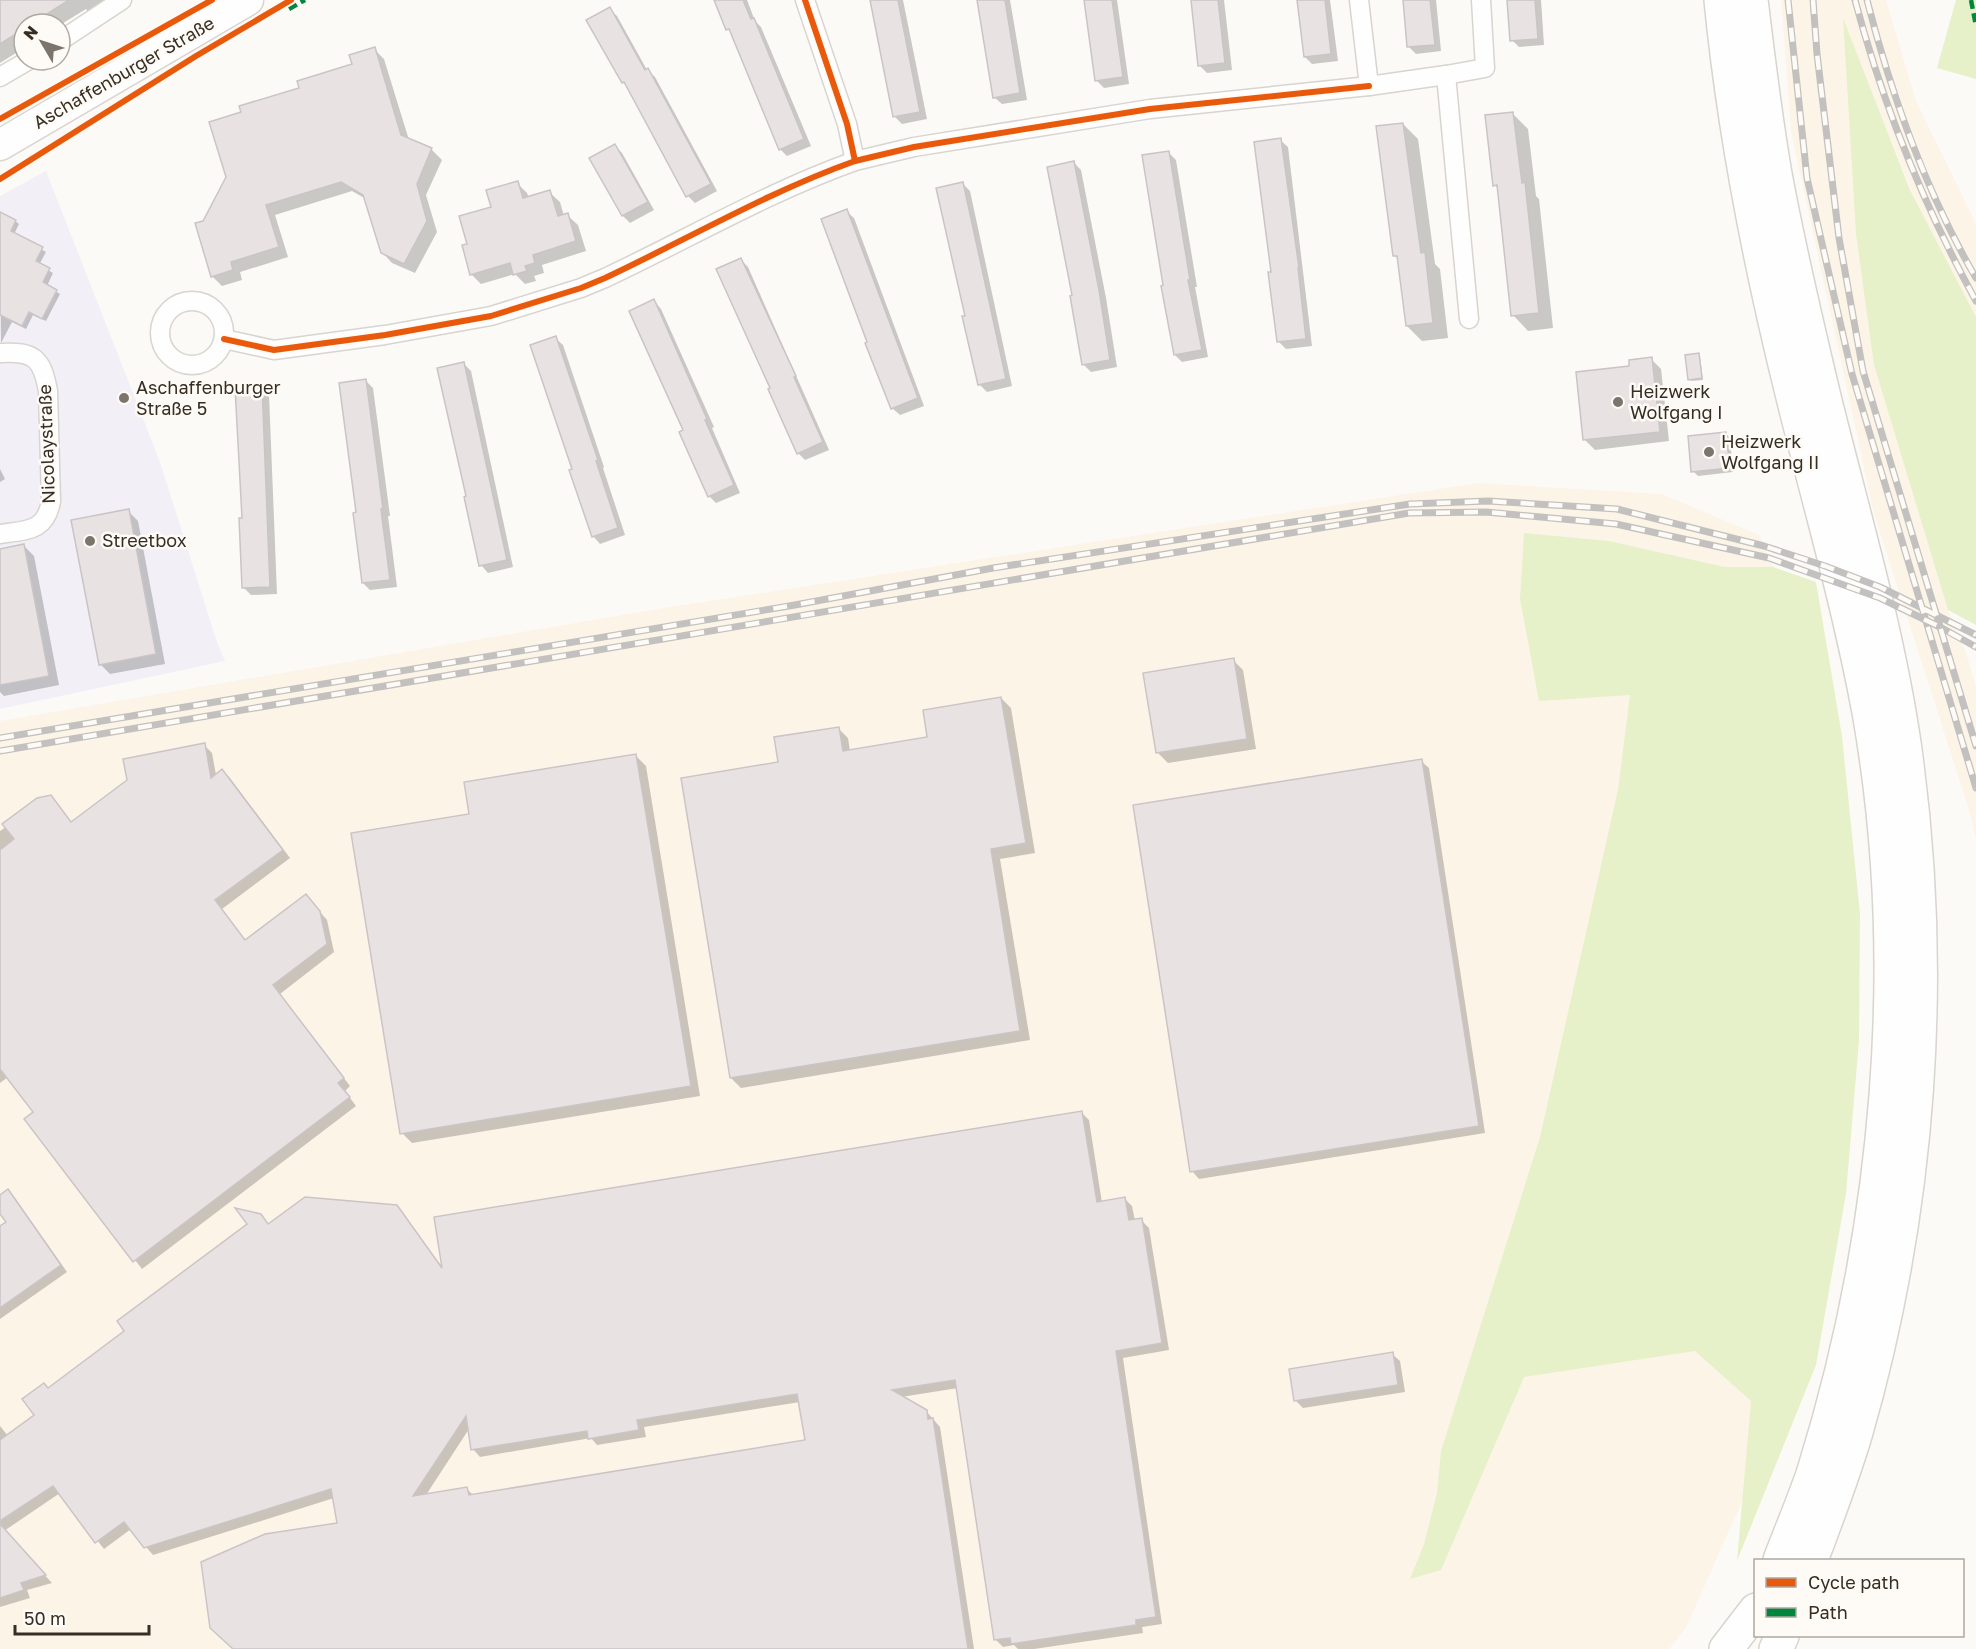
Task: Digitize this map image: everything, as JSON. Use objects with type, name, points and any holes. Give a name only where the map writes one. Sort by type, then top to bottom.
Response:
[{"type":"highway","points":[[1720,0],[1738,133],[1759,253],[1792,395],[1834,553],[1869,713],[1886,860],[1890,933],[1891,995],[1884,1136],[1857,1300],[1835,1397],[1813,1474],[1780,1559]]},
{"type":"highway","points":[[1751,0],[1774,170],[1796,278],[1883,633],[1898,709],[1917,864],[1920,938],[1921,1020],[1913,1139],[1903,1216],[1890,1286],[1856,1432],[1833,1503],[1810,1559]]},
{"type":"highway","points":[[1726,1649],[1754,1611]]},
{"type":"highway","points":[[1743,1649],[1754,1623]]},
{"type":"main road","name":"Aschaffenburger Straße","points":[[0,145],[248,0]]},
{"type":"street","points":[[72,33],[122,0]]},
{"type":"street","points":[[805,0],[847,124],[855,161]]},
{"type":"street","points":[[1359,0],[1369,86]]},
{"type":"street","points":[[224,339],[274,350],[385,335],[491,316],[581,288],[605,278],[758,202],[830,170],[855,161],[923,146],[1150,109],[1369,86],[1485,68],[1481,0]]},
{"type":"street","points":[[1446,75],[1469,319]]},
{"type":"street","name":"Nicolaystraße","points":[[0,353],[26,353],[38,362],[45,374],[48,391],[51,501],[47,517],[38,527],[0,534]]},
{"type":"shaded area","points":[[1781,0],[1886,0],[1916,101],[1976,224],[1976,317],[1914,197],[1843,21],[1874,365],[1948,610],[1965,650],[1976,686],[1976,840],[1969,810],[1874,514],[1791,132]]},
{"type":"shaded area","points":[[46,171],[160,462],[225,661],[0,709],[0,196]]},
{"type":"shaded area","points":[[1478,483],[1662,494],[1759,535],[1773,567],[1725,567],[1609,541],[1527,534],[1800,626],[1804,1362],[1686,1628],[1669,1649],[0,1649],[0,721],[657,609]]},
{"type":"green space","points":[[1956,0],[1976,0],[1976,79],[1937,68]]},
{"type":"green space","points":[[1843,18],[1910,190],[1976,317],[1976,625],[1948,610],[1874,365],[1856,234]]},
{"type":"green space","points":[[1524,533],[1609,541],[1725,567],[1773,567],[1816,582],[1842,736],[1860,914],[1859,1041],[1846,1194],[1816,1365],[1737,1561],[1751,1401],[1695,1351],[1524,1377],[1441,1570],[1410,1579],[1424,1544],[1437,1493],[1441,1451],[1540,1137],[1618,790],[1630,695],[1539,701],[1520,599]]},
{"type":"building","points":[[0,0],[69,0],[50,12],[12,12],[12,36],[0,44]]},
{"type":"building","points":[[714,0],[743,0],[751,19],[754,18],[804,139],[779,150],[729,29],[726,30]]},
{"type":"building","points":[[870,0],[898,0],[920,112],[893,117]]},
{"type":"building","points":[[977,0],[1005,0],[1020,93],[993,98]]},
{"type":"building","points":[[1084,0],[1112,0],[1123,77],[1095,81]]},
{"type":"building","points":[[1191,0],[1218,0],[1225,63],[1198,66]]},
{"type":"building","points":[[1297,0],[1325,0],[1331,54],[1304,57]]},
{"type":"building","points":[[1403,0],[1430,0],[1435,45],[1407,47]]},
{"type":"building","points":[[1507,0],[1535,0],[1538,39],[1510,41]]},
{"type":"building","points":[[610,7],[645,70],[648,68],[711,184],[686,197],[624,82],[622,83],[586,20]]},
{"type":"building","points":[[375,47],[401,135],[432,148],[417,184],[427,221],[404,264],[381,253],[363,195],[341,182],[266,205],[279,247],[231,262],[233,270],[211,277],[195,223],[203,221],[226,177],[209,122],[241,112],[239,106],[299,88],[297,81],[352,64],[349,55]]},
{"type":"building","points":[[1513,112],[1522,183],[1525,182],[1539,313],[1511,316],[1497,185],[1493,186],[1485,115]]},
{"type":"building","points":[[1403,123],[1421,253],[1425,252],[1433,323],[1406,326],[1397,256],[1393,256],[1376,126]]},
{"type":"building","points":[[1281,138],[1299,268],[1306,339],[1277,342],[1268,272],[1271,272],[1254,142]]},
{"type":"building","points":[[615,144],[648,202],[622,216],[589,158]]},
{"type":"building","points":[[1169,151],[1190,280],[1188,280],[1202,350],[1174,355],[1161,286],[1163,285],[1142,155]]},
{"type":"building","points":[[1074,161],[1110,360],[1082,365],[1070,296],[1072,295],[1047,167]]},
{"type":"building","points":[[518,181],[523,198],[550,190],[558,216],[568,213],[576,241],[533,255],[535,263],[525,266],[527,271],[513,275],[510,263],[470,275],[462,245],[467,244],[459,216],[491,207],[486,190]]},
{"type":"building","points":[[963,182],[1006,379],[978,385],[936,188]]},
{"type":"building","points":[[847,209],[918,398],[891,409],[821,219]]},
{"type":"building","points":[[0,212],[16,220],[11,231],[43,247],[36,261],[50,268],[43,282],[57,290],[42,319],[29,312],[22,326],[0,315]]},
{"type":"building","points":[[741,258],[796,376],[794,377],[823,442],[797,454],[716,269]]},
{"type":"building","points":[[654,299],[734,485],[708,497],[679,432],[683,430],[629,311]]},
{"type":"building","points":[[556,336],[598,460],[596,461],[618,528],[592,537],[569,470],[572,469],[530,345]]},
{"type":"building","points":[[1699,353],[1702,378],[1688,380],[1685,355]]},
{"type":"building","name":"Heizwerk Wolfgang I","points":[[1652,357],[1660,432],[1583,440],[1576,372],[1629,366],[1629,360]]},
{"type":"building","points":[[464,362],[507,560],[479,566],[464,497],[466,496],[437,368]]},
{"type":"building","points":[[366,379],[390,580],[362,583],[353,513],[356,512],[339,383]]},
{"type":"building","points":[[262,385],[270,587],[242,588],[239,518],[242,518],[235,387]]},
{"type":"building","name":"Heizwerk Wolfgang II","points":[[1726,432],[1730,468],[1691,472],[1688,436]]},
{"type":"building","points":[[129,509],[156,654],[99,665],[71,520]]},
{"type":"building","points":[[24,544],[49,676],[0,685],[0,549]]},
{"type":"building","points":[[1234,658],[1247,739],[1156,753],[1143,673]]},
{"type":"building","points":[[1001,697],[1026,843],[991,849],[1020,1031],[730,1078],[681,778],[778,762],[774,737],[839,727],[843,751],[927,737],[923,710]]},
{"type":"building","points":[[205,743],[211,778],[222,769],[283,850],[215,900],[245,940],[306,894],[320,911],[327,944],[273,985],[344,1078],[338,1083],[350,1097],[133,1262],[24,1119],[33,1112],[0,1069],[0,850],[14,839],[2,824],[37,798],[51,795],[71,822],[127,780],[123,759]]},
{"type":"building","points":[[636,754],[691,1086],[400,1134],[351,833],[469,814],[464,782]]},
{"type":"building","points":[[1422,759],[1479,1126],[1190,1172],[1133,805]]},
{"type":"building","points":[[1082,1111],[1097,1202],[1125,1197],[1129,1220],[1142,1218],[1162,1343],[1116,1351],[1156,1617],[1136,1620],[1136,1625],[1011,1644],[1010,1638],[994,1640],[955,1380],[892,1390],[927,1410],[928,1419],[933,1418],[968,1649],[233,1649],[210,1628],[201,1562],[265,1534],[337,1523],[331,1489],[144,1548],[124,1522],[95,1543],[53,1486],[0,1521],[0,1440],[34,1415],[22,1399],[44,1383],[48,1388],[124,1331],[117,1321],[247,1224],[235,1208],[261,1214],[268,1224],[305,1197],[397,1205],[442,1268],[434,1217]],"holes":[[[797,1394],[805,1440],[469,1495],[467,1487],[413,1496],[466,1416],[471,1450],[587,1431],[588,1439],[639,1430],[637,1420]]]},
{"type":"building","points":[[8,1189],[61,1265],[0,1308],[0,1226],[6,1222],[0,1214],[0,1195]]},
{"type":"building","points":[[1393,1352],[1398,1385],[1294,1401],[1289,1369]]},
{"type":"building","points":[[0,1524],[46,1575],[21,1583],[24,1590],[0,1598]]},
{"type":"railway","points":[[1788,0],[1807,178],[1852,374],[1976,788]]},
{"type":"railway","points":[[1813,0],[1817,54],[1839,238],[1863,371],[1976,746]]},
{"type":"railway","points":[[1855,0],[1878,78],[1922,192],[1976,301]]},
{"type":"railway","points":[[1867,0],[1887,71],[1912,143],[1958,246],[1976,278]]},
{"type":"railway","points":[[0,738],[795,605],[993,568],[1410,504],[1488,501],[1617,509],[1764,546],[1825,566],[1880,587],[1976,635]]},
{"type":"railway","points":[[0,751],[1409,513],[1486,512],[1616,524],[1769,558],[1880,598],[1976,647]]},
{"type":"marked path","points":[[289,9],[305,0]]},
{"type":"marked path","points":[[1971,0],[1976,26]]},
{"type":"cycle path","points":[[0,119],[212,0]]},
{"type":"cycle path","points":[[0,179],[196,56],[291,0]]},
{"type":"cycle path","points":[[224,339],[274,350],[385,335],[491,316],[581,288],[605,278],[760,201],[855,161],[847,124],[805,0]]},
{"type":"cycle path","points":[[855,161],[914,147],[1150,109],[1369,86]]},
{"type":"place","name":"Aschaffenburger Straße 5","points":[[124,398]]},
{"type":"place","name":"Heizwerk Wolfgang I","points":[[1618,402]]},
{"type":"place","name":"Heizwerk Wolfgang II","points":[[1709,452]]},
{"type":"place","name":"Streetbox","points":[[90,541]]}]
